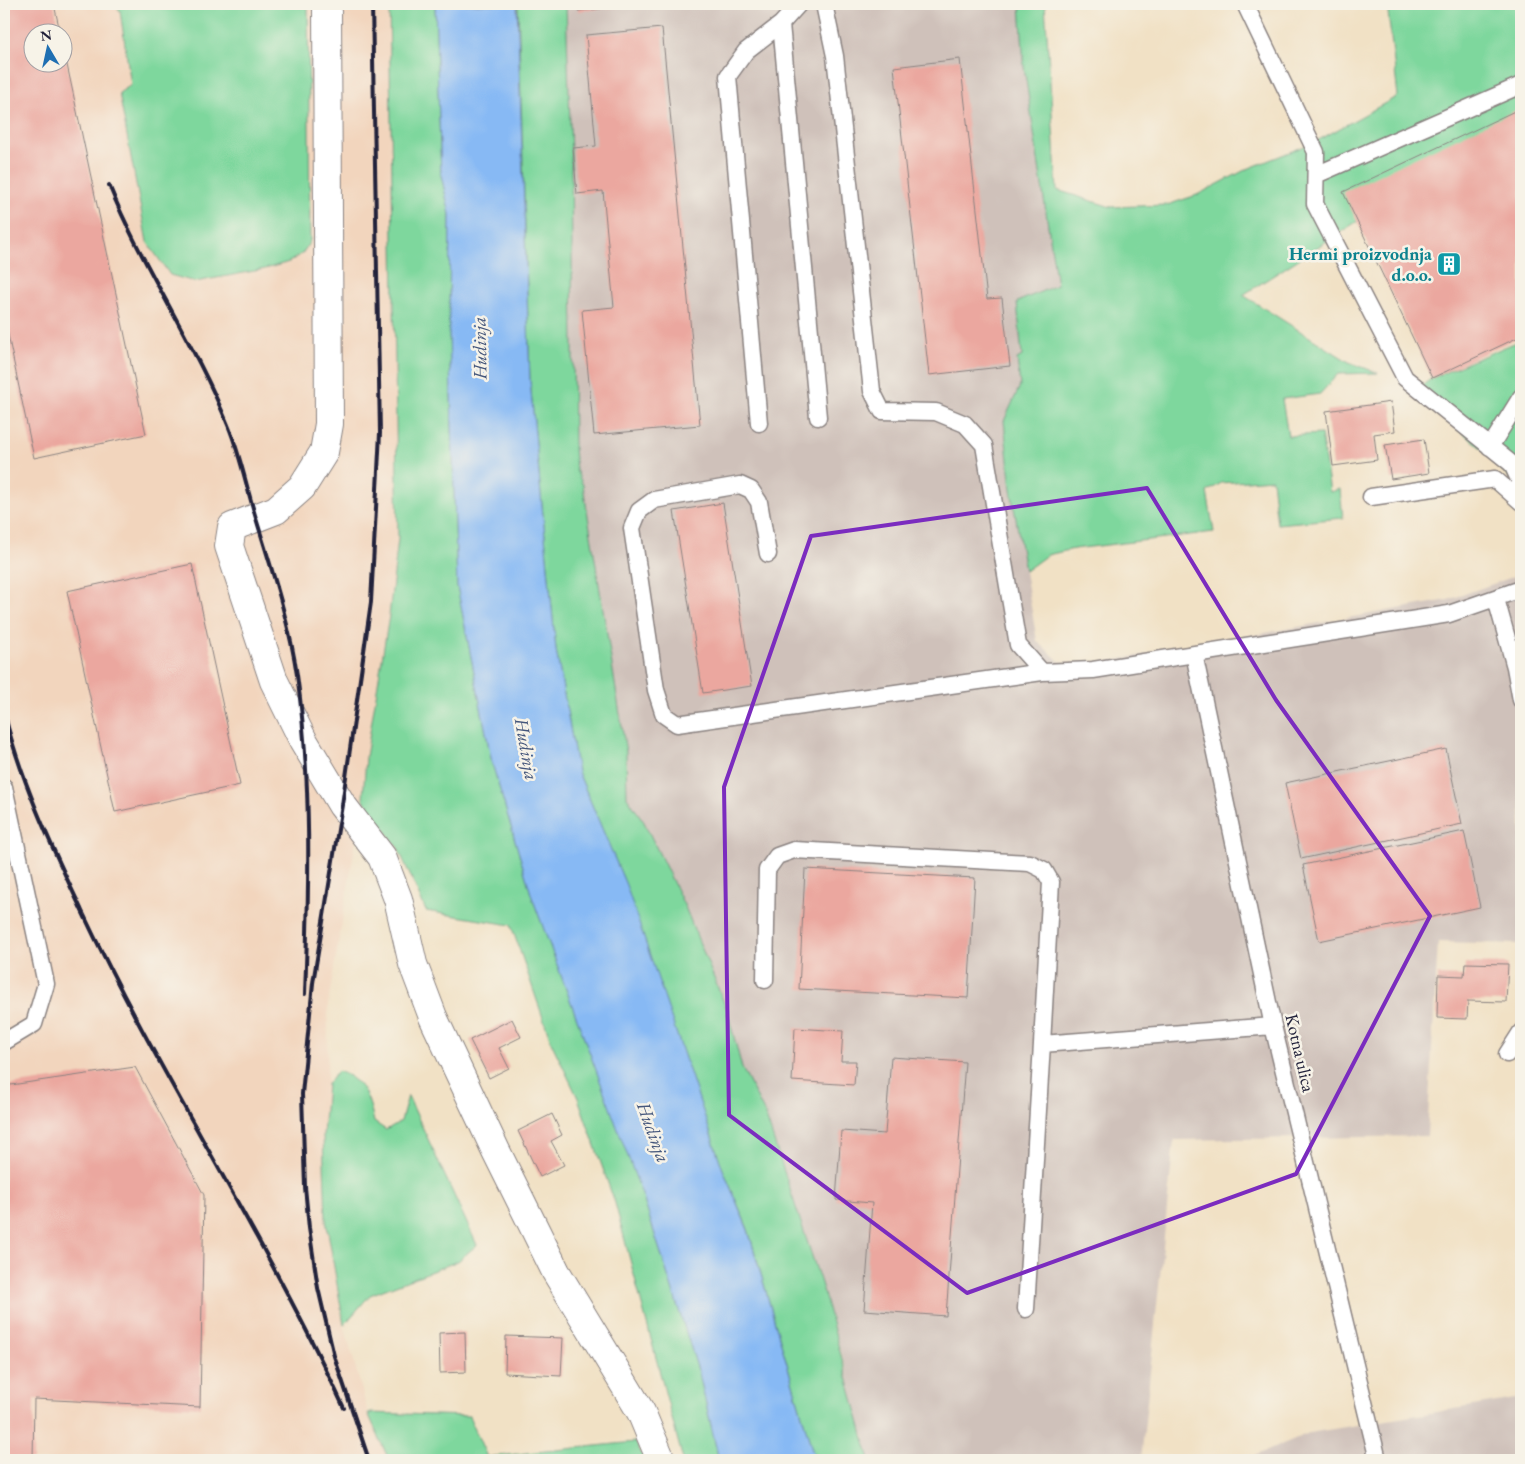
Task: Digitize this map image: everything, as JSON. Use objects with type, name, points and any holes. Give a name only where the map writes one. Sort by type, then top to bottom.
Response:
[{"type":"street","points":[[327,4],[329,424],[324,452],[302,487],[276,510],[232,528],[228,546],[274,681],[303,740],[342,805],[382,857],[398,900],[413,964],[433,1017],[492,1142],[556,1272],[641,1412],[661,1460]]},
{"type":"lane","points":[[759,423],[728,76],[746,51],[781,24],[799,4]]},
{"type":"lane","points":[[824,4],[835,56],[872,390],[882,411],[936,412],[964,424],[984,445],[1018,645],[1042,672]]},
{"type":"lane","points":[[1245,4],[1316,152],[1315,204],[1405,378],[1512,464],[1521,484]]},
{"type":"lane","points":[[781,24],[818,417]]},
{"type":"lane","points":[[1316,175],[1521,85]]},
{"type":"lane","points":[[1490,447],[1521,397]]},
{"type":"lane","points":[[1372,497],[1494,478],[1521,502]]},
{"type":"lane","points":[[768,554],[759,502],[752,490],[740,485],[654,500],[639,511],[632,528],[656,690],[664,716],[677,724],[1042,672],[1093,670],[1449,614],[1521,589]]},
{"type":"lane","points":[[1496,599],[1518,667],[1521,700]]},
{"type":"lane","name":"Kotna ulica","points":[[1194,654],[1273,1026],[1378,1460]]},
{"type":"lane","points":[[4,788],[46,984],[34,1024],[4,1042]]},
{"type":"lane","points":[[765,980],[767,870],[777,856],[794,850],[1030,863],[1044,870],[1051,882],[1026,1309]]},
{"type":"lane","points":[[1042,1044],[1273,1026]]},
{"type":"lane","points":[[1507,1054],[1521,1032]]},
{"type":"highlighted area","points":[[1147,488],[1276,700],[1430,916],[1296,1174],[967,1293],[729,1115],[724,787],[811,536]]},
{"type":"shaded area","points":[[4,4],[389,4],[398,539],[389,616],[366,757],[363,799],[328,1003],[327,1084],[323,1135],[326,1220],[344,1325],[368,1413],[389,1460],[4,1460]]},
{"type":"shaded area","points":[[566,4],[993,4],[994,6],[1020,4],[1024,67],[1057,285],[1017,302],[1022,357],[1017,359],[1020,386],[1004,421],[1011,490],[1037,641],[1059,661],[1087,665],[1448,600],[1521,574],[1521,944],[1438,942],[1427,1136],[1174,1140],[1141,1460],[870,1460],[869,1458],[865,1437],[858,1419],[821,1283],[765,1114],[742,1068],[727,1010],[685,907],[644,822],[627,798],[626,752],[583,486],[576,470],[574,448],[571,154]]},
{"type":"shaded area","points":[[1521,1398],[1521,1460],[1245,1460],[1309,1433]]},
{"type":"green space","points":[[115,4],[308,4],[310,241],[303,253],[289,262],[265,269],[195,282],[170,275],[147,242],[119,93],[131,85],[120,11]]},
{"type":"green space","points":[[389,4],[435,4],[441,175],[450,214],[449,331],[457,586],[492,763],[532,897],[641,1191],[699,1373],[719,1460],[683,1460],[615,1203],[578,1098],[552,1044],[511,925],[426,911],[398,848],[363,799],[366,757],[389,616],[398,539]]},
{"type":"green space","points":[[518,4],[566,4],[571,154],[574,448],[576,470],[583,485],[626,752],[627,797],[644,822],[685,907],[727,1010],[742,1068],[765,1114],[821,1283],[870,1460],[815,1460],[748,1229],[722,1167],[625,883],[578,772],[556,650],[530,381]]},
{"type":"green space","points":[[993,4],[1020,4],[994,6]]},
{"type":"green space","points":[[1020,4],[1045,4],[1057,190],[1111,207],[1167,205],[1197,195],[1247,169],[1315,142],[1398,96],[1387,4],[1521,4],[1521,116],[1243,295],[1349,362],[1378,373],[1338,374],[1320,394],[1282,399],[1288,436],[1321,434],[1330,492],[1340,489],[1343,518],[1277,524],[1272,479],[1221,483],[1207,492],[1214,532],[1074,549],[1047,555],[1025,571],[1011,490],[1004,421],[1020,386],[1017,359],[1022,356],[1017,302],[1057,285],[1024,67]]},
{"type":"green space","points":[[1521,340],[1521,490],[1480,447],[1414,392],[1432,378]]},
{"type":"green space","points":[[338,1071],[359,1084],[367,1097],[374,1122],[386,1130],[401,1121],[408,1096],[477,1245],[458,1261],[370,1295],[344,1325],[326,1220],[323,1135],[327,1084]]},
{"type":"green space","points":[[368,1413],[469,1416],[487,1457],[635,1442],[645,1459],[389,1460]]},
{"type":"water","name":"Hudinja","points":[[435,4],[517,4],[530,381],[556,650],[578,772],[626,885],[722,1167],[748,1230],[815,1460],[719,1460],[699,1373],[643,1197],[532,897],[492,763],[457,586],[449,331],[450,214],[441,175]]},
{"type":"building","points":[[4,4],[54,4],[58,22],[22,22],[22,72],[69,72],[146,434],[34,458],[4,316]]},
{"type":"building","points":[[578,4],[637,4],[638,5],[578,11]]},
{"type":"building","points":[[662,28],[700,425],[594,435],[582,310],[614,307],[603,191],[577,194],[573,148],[596,146],[586,35]]},
{"type":"building","points":[[960,59],[987,299],[1002,298],[1010,366],[929,375],[894,67]]},
{"type":"building","name":"Hermi proizvodnja d.o.o.","points":[[1521,108],[1521,336],[1432,378],[1343,192]]},
{"type":"building","points":[[1391,402],[1395,431],[1374,434],[1377,460],[1333,466],[1326,411]]},
{"type":"building","points":[[1424,439],[1429,473],[1391,479],[1385,445]]},
{"type":"building","points":[[723,503],[752,686],[703,693],[674,511]]},
{"type":"building","points":[[192,564],[240,785],[115,812],[67,591]]},
{"type":"building","points":[[1446,749],[1462,824],[1301,859],[1285,783]]},
{"type":"building","points":[[1464,831],[1480,907],[1319,941],[1303,865]]},
{"type":"building","points":[[805,869],[975,878],[968,998],[799,989]]},
{"type":"building","points":[[1465,963],[1508,964],[1506,1002],[1468,1001],[1467,1019],[1437,1018],[1438,975],[1464,976]]},
{"type":"building","points":[[512,1019],[521,1037],[499,1048],[509,1068],[489,1078],[470,1040]]},
{"type":"building","points":[[795,1028],[843,1031],[841,1061],[856,1061],[854,1085],[792,1081]]},
{"type":"building","points":[[891,1057],[965,1062],[946,1316],[864,1310],[872,1203],[836,1200],[841,1131],[885,1134]]},
{"type":"building","points":[[135,1067],[204,1195],[200,1407],[34,1399],[33,1460],[4,1460],[4,1086]]},
{"type":"building","points":[[552,1114],[562,1135],[551,1141],[564,1165],[540,1177],[518,1131]]},
{"type":"building","points":[[465,1332],[466,1372],[440,1373],[439,1333]]},
{"type":"building","points":[[506,1336],[563,1338],[561,1376],[505,1373]]},
{"type":"railway","points":[[369,1460],[334,1356],[318,1288],[305,1187],[302,1094],[313,983],[342,805],[371,602],[380,433],[372,4]]},
{"type":"railway","points":[[109,185],[122,216],[200,364],[228,425],[279,594],[289,634],[294,655],[302,715],[307,794],[308,915],[305,994]]},
{"type":"railway","points":[[4,712],[28,789],[82,911],[146,1036],[314,1345],[344,1408]]},
{"type":"place","name":"Hermi proizvodnja d.o.o.","points":[[1449,264]]}]
